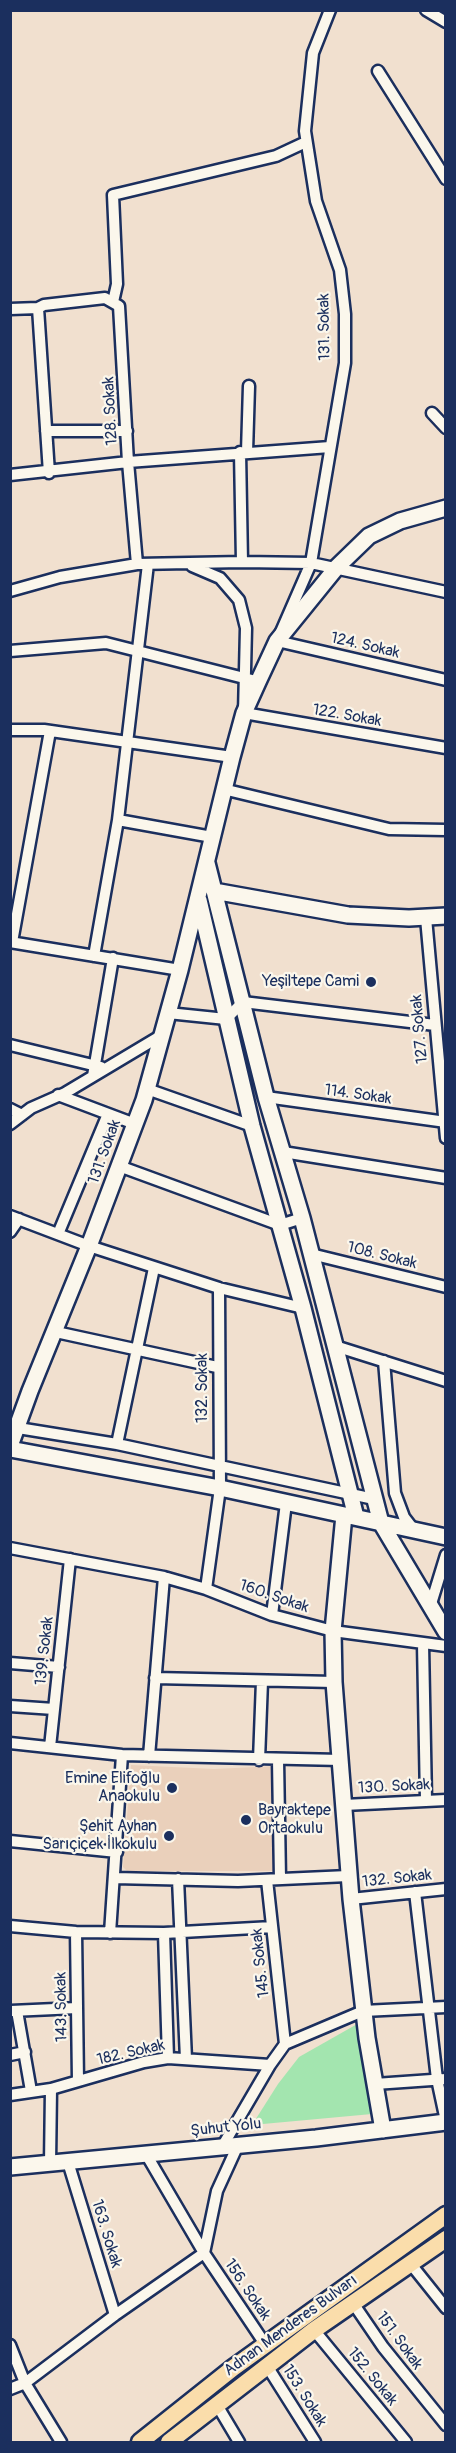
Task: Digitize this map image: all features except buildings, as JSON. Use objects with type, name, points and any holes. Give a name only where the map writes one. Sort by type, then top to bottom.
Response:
[{"type":"main road","name":"Adnan Menderes Bulvarı","points":[[140,2442],[266,2344],[446,2215]]},
{"type":"main road","name":"Adnan Menderes Bulvarı","points":[[169,2442],[314,2330],[446,2238]]},
{"type":"street","name":"131. Sokak","points":[[277,641],[311,562],[345,363],[345,314],[340,270],[316,201],[306,142],[307,87],[313,53],[330,10]]},
{"type":"street","points":[[426,10],[446,22]]},
{"type":"street","points":[[378,71],[446,179]]},
{"type":"street","points":[[10,309],[38,309],[44,305],[105,298],[113,302],[117,284],[113,195],[276,156],[306,142]]},
{"type":"street","name":"128. Sokak","points":[[10,475],[49,473],[128,462],[121,321],[118,306],[113,302]]},
{"type":"street","points":[[38,309],[49,473]]},
{"type":"street","points":[[242,562],[244,452],[249,386]]},
{"type":"street","points":[[432,413],[446,428]]},
{"type":"street","points":[[46,431],[127,431]]},
{"type":"street","points":[[94,956],[118,820],[138,650],[143,564],[128,462],[330,447]]},
{"type":"street","name":"131. Sokak","points":[[10,1447],[14,1427],[56,1332],[90,1246],[147,1089],[199,897],[223,789],[252,680],[277,641],[337,567],[369,536],[400,521],[446,508]]},
{"type":"street","points":[[10,591],[60,577],[143,564],[311,562],[446,592]]},
{"type":"street","points":[[10,651],[106,643],[252,680],[246,628],[239,600],[220,578],[187,563]]},
{"type":"street","name":"124. Sokak","points":[[277,641],[446,680]]},
{"type":"street","name":"122. Sokak","points":[[244,713],[446,748]]},
{"type":"street","points":[[10,730],[50,731],[232,757]]},
{"type":"street","points":[[50,731],[11,942],[180,970]]},
{"type":"street","points":[[223,789],[395,830],[446,830]]},
{"type":"street","points":[[118,820],[212,837]]},
{"type":"street","points":[[206,860],[266,1097],[302,1218],[381,1523],[446,1632]]},
{"type":"street","points":[[214,891],[348,915],[426,918],[446,916]]},
{"type":"street","points":[[199,897],[252,1126],[303,1308],[350,1494],[350,1516],[333,1631],[334,1682],[345,1805],[348,1876],[363,2011],[383,2130]]},
{"type":"street","name":"127. Sokak","points":[[426,918],[446,1138]]},
{"type":"street","points":[[94,1071],[113,958]]},
{"type":"street","points":[[226,1020],[243,1002]]},
{"type":"street","points":[[243,1002],[435,1025]]},
{"type":"street","points":[[168,1012],[226,1020]]},
{"type":"street","points":[[10,1125],[22,1115],[94,1071],[107,1067],[162,1035]]},
{"type":"street","points":[[10,1046],[94,1071]]},
{"type":"street","points":[[147,1089],[252,1126]]},
{"type":"street","points":[[58,1095],[135,1124]]},
{"type":"street","name":"114. Sokak","points":[[266,1097],[444,1123]]},
{"type":"street","points":[[10,1109],[22,1115]]},
{"type":"street","points":[[58,1234],[108,1114]]},
{"type":"street","points":[[283,1152],[446,1178]]},
{"type":"street","points":[[119,1166],[280,1225],[302,1218]]},
{"type":"street","points":[[10,1232],[15,1217],[154,1268],[219,1288],[303,1308]]},
{"type":"street","name":"108. Sokak","points":[[311,1254],[446,1287]]},
{"type":"street","points":[[117,1444],[154,1268]]},
{"type":"street","name":"132. Sokak","points":[[206,1589],[220,1488],[217,1367],[219,1288]]},
{"type":"street","points":[[56,1332],[217,1367]]},
{"type":"street","points":[[335,1346],[446,1381]]},
{"type":"street","points":[[384,1361],[395,1493],[404,1517],[414,1530]]},
{"type":"street","points":[[14,1427],[117,1444],[374,1499]]},
{"type":"street","points":[[10,1447],[220,1488],[446,1537]]},
{"type":"street","points":[[272,1615],[286,1503]]},
{"type":"street","name":"160. Sokak","points":[[10,1548],[164,1577],[206,1589],[272,1615],[333,1631],[446,1646]]},
{"type":"street","points":[[430,1607],[446,1555]]},
{"type":"street","name":"139. Sokak","points":[[50,1747],[70,1559]]},
{"type":"street","points":[[149,1756],[164,1577]]},
{"type":"street","points":[[423,1644],[426,1800]]},
{"type":"street","points":[[10,1663],[59,1667]]},
{"type":"street","points":[[155,1678],[334,1682]]},
{"type":"street","points":[[259,1760],[262,1682]]},
{"type":"street","points":[[10,1706],[54,1709]]},
{"type":"street","points":[[10,1743],[122,1755],[259,1760],[341,1760]]},
{"type":"street","points":[[110,1933],[122,1755]]},
{"type":"street","points":[[278,1760],[280,1879]]},
{"type":"street","name":"130. Sokak","points":[[345,1805],[446,1800]]},
{"type":"street","points":[[10,1841],[117,1852]]},
{"type":"street","points":[[115,1878],[267,1880],[348,1876]]},
{"type":"street","points":[[178,1879],[186,2059]]},
{"type":"street","name":"145. Sokak","points":[[267,1880],[285,2044]]},
{"type":"street","name":"132. Sokak","points":[[351,1899],[446,1889]]},
{"type":"street","points":[[415,1892],[446,2121]]},
{"type":"street","points":[[10,1926],[76,1932],[164,1933],[273,1926]]},
{"type":"street","name":"143. Sokak","points":[[76,1932],[78,2081]]},
{"type":"street","points":[[164,1933],[168,2058]]},
{"type":"street","points":[[10,2389],[25,2384],[115,2315],[204,2253],[217,2191],[230,2146],[270,2064],[285,2044],[363,2011],[446,2007]]},
{"type":"street","points":[[31,2091],[14,2011],[77,2008]]},
{"type":"street","points":[[10,2055],[24,2052]]},
{"type":"street","name":"182. Sokak","points":[[10,2095],[51,2089],[144,2062],[168,2058],[270,2064]]},
{"type":"street","points":[[375,2084],[441,2079]]},
{"type":"street","points":[[50,2163],[51,2089]]},
{"type":"street","name":"Şuhut Yolu","points":[[10,2167],[383,2130],[446,2121]]},
{"type":"street","name":"156. Sokak","points":[[146,2154],[204,2253],[266,2344]]},
{"type":"street","name":"163. Sokak","points":[[68,2162],[115,2315]]},
{"type":"street","points":[[410,2263],[446,2308]]},
{"type":"street","name":"151. Sokak","points":[[353,2303],[382,2346],[446,2425]]},
{"type":"street","name":"152. Sokak","points":[[314,2330],[406,2442]]},
{"type":"street","points":[[10,2345],[25,2384],[61,2442]]},
{"type":"street","name":"153. Sokak","points":[[267,2366],[315,2442]]},
{"type":"street","points":[[217,2405],[239,2442]]},
{"type":"shaded area","points":[[131,1765],[214,1769],[276,1766],[278,1871],[127,1871],[123,1867]]},
{"type":"green space","points":[[359,2023],[372,2114],[252,2125],[278,2084],[299,2057]]},
{"type":"place","name":"Yeşiltepe Cami","points":[[371,982]]},
{"type":"place","name":"Emine Elifoğlu Anaokulu","points":[[172,1788]]},
{"type":"place","name":"Bayraktepe Ortaokulu","points":[[246,1820]]},
{"type":"place","name":"Şehit Ayhan Sarıçiçek İlkokulu","points":[[169,1836]]}]
